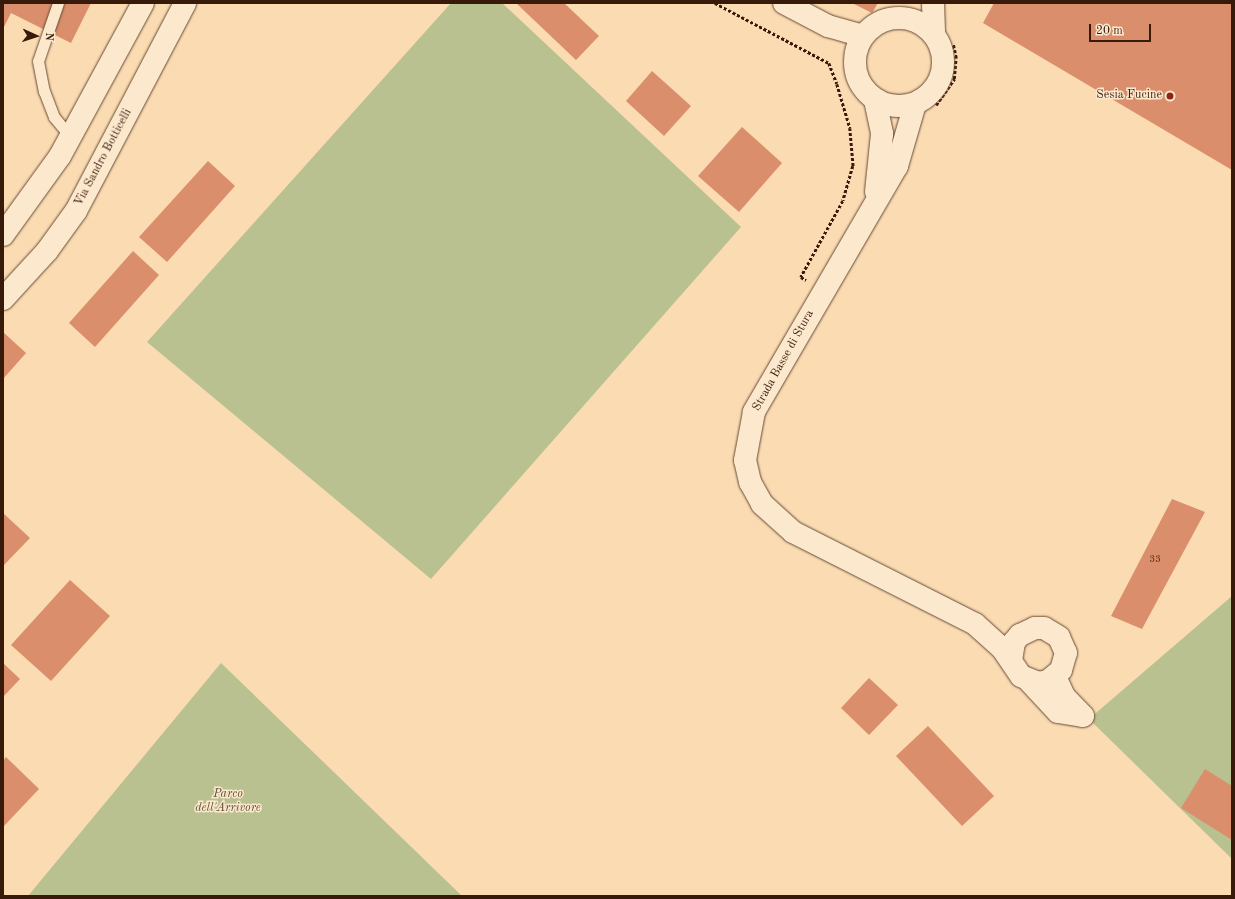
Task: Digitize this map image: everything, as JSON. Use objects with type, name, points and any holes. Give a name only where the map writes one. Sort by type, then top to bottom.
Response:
[{"type":"street","points":[[3,234],[36,191],[71,137],[143,3]]},
{"type":"street","name":"Via Sandro Botticelli","points":[[3,299],[47,251],[76,211],[185,3]]},
{"type":"street","points":[[784,3],[828,26],[863,36]]},
{"type":"street","points":[[828,26],[855,61],[864,90],[875,100],[901,107],[923,107],[942,74],[942,36],[932,3]]},
{"type":"street","points":[[855,61],[863,36],[881,22],[910,11],[925,27],[942,36]]},
{"type":"street","name":"Strada Basse di Stura","points":[[875,100],[882,134],[875,199]]},
{"type":"street","name":"Strada Basse di Stura","points":[[923,107],[897,166],[875,199],[754,412],[745,460],[750,482],[762,504],[793,532],[975,624],[1011,660],[1015,669],[1029,681],[1058,712],[1083,716],[1064,696],[1055,677],[1065,662],[1059,637],[1044,628],[1027,630],[975,624]]},
{"type":"street","points":[[1011,660],[1014,642],[1027,630]]},
{"type":"street","points":[[1029,681],[1038,683],[1055,677]]},
{"type":"lane","points":[[58,3],[38,61],[44,91],[54,117],[71,137]]},
{"type":"path","points":[[715,3],[830,63],[850,128],[853,166],[843,201],[801,277],[824,290]]},
{"type":"path","points":[[923,107],[944,97],[954,79],[956,58],[942,36]]},
{"type":"green space","points":[[451,3],[502,3],[741,227],[431,579],[147,342]]},
{"type":"green space","points":[[1232,596],[1232,859],[1089,719]]},
{"type":"green space","name":"Parco dell'Arrivore","points":[[221,663],[462,896],[28,896]]},
{"type":"building","points":[[3,3],[91,3],[71,43],[11,13],[3,29]]},
{"type":"building","points":[[516,3],[564,3],[599,36],[576,60]]},
{"type":"building","points":[[852,3],[878,3],[872,13]]},
{"type":"building","name":"Sesia Fucine","points":[[994,3],[1232,3],[1232,170],[983,23]]},
{"type":"building","points":[[652,71],[691,106],[664,136],[626,101]]},
{"type":"building","points":[[742,127],[782,163],[739,212],[698,176]]},
{"type":"building","points":[[208,161],[235,186],[167,262],[139,237]]},
{"type":"building","points":[[133,251],[159,275],[95,347],[69,323]]},
{"type":"building","points":[[3,332],[26,353],[3,379]]},
{"type":"building","points":[[1172,499],[1205,512],[1142,629],[1111,616]]},
{"type":"building","points":[[3,513],[30,538],[3,566]]},
{"type":"building","points":[[70,580],[110,616],[51,681],[11,645]]},
{"type":"building","points":[[3,663],[20,679],[3,697]]},
{"type":"building","points":[[869,678],[898,705],[869,735],[841,708]]},
{"type":"building","points":[[928,726],[994,796],[962,826],[896,756]]},
{"type":"building","points":[[6,757],[39,789],[3,827],[3,761]]},
{"type":"building","points":[[1205,769],[1232,786],[1232,840],[1181,808]]},
{"type":"place","name":"Sesia Fucine","points":[[1170,96]]}]
